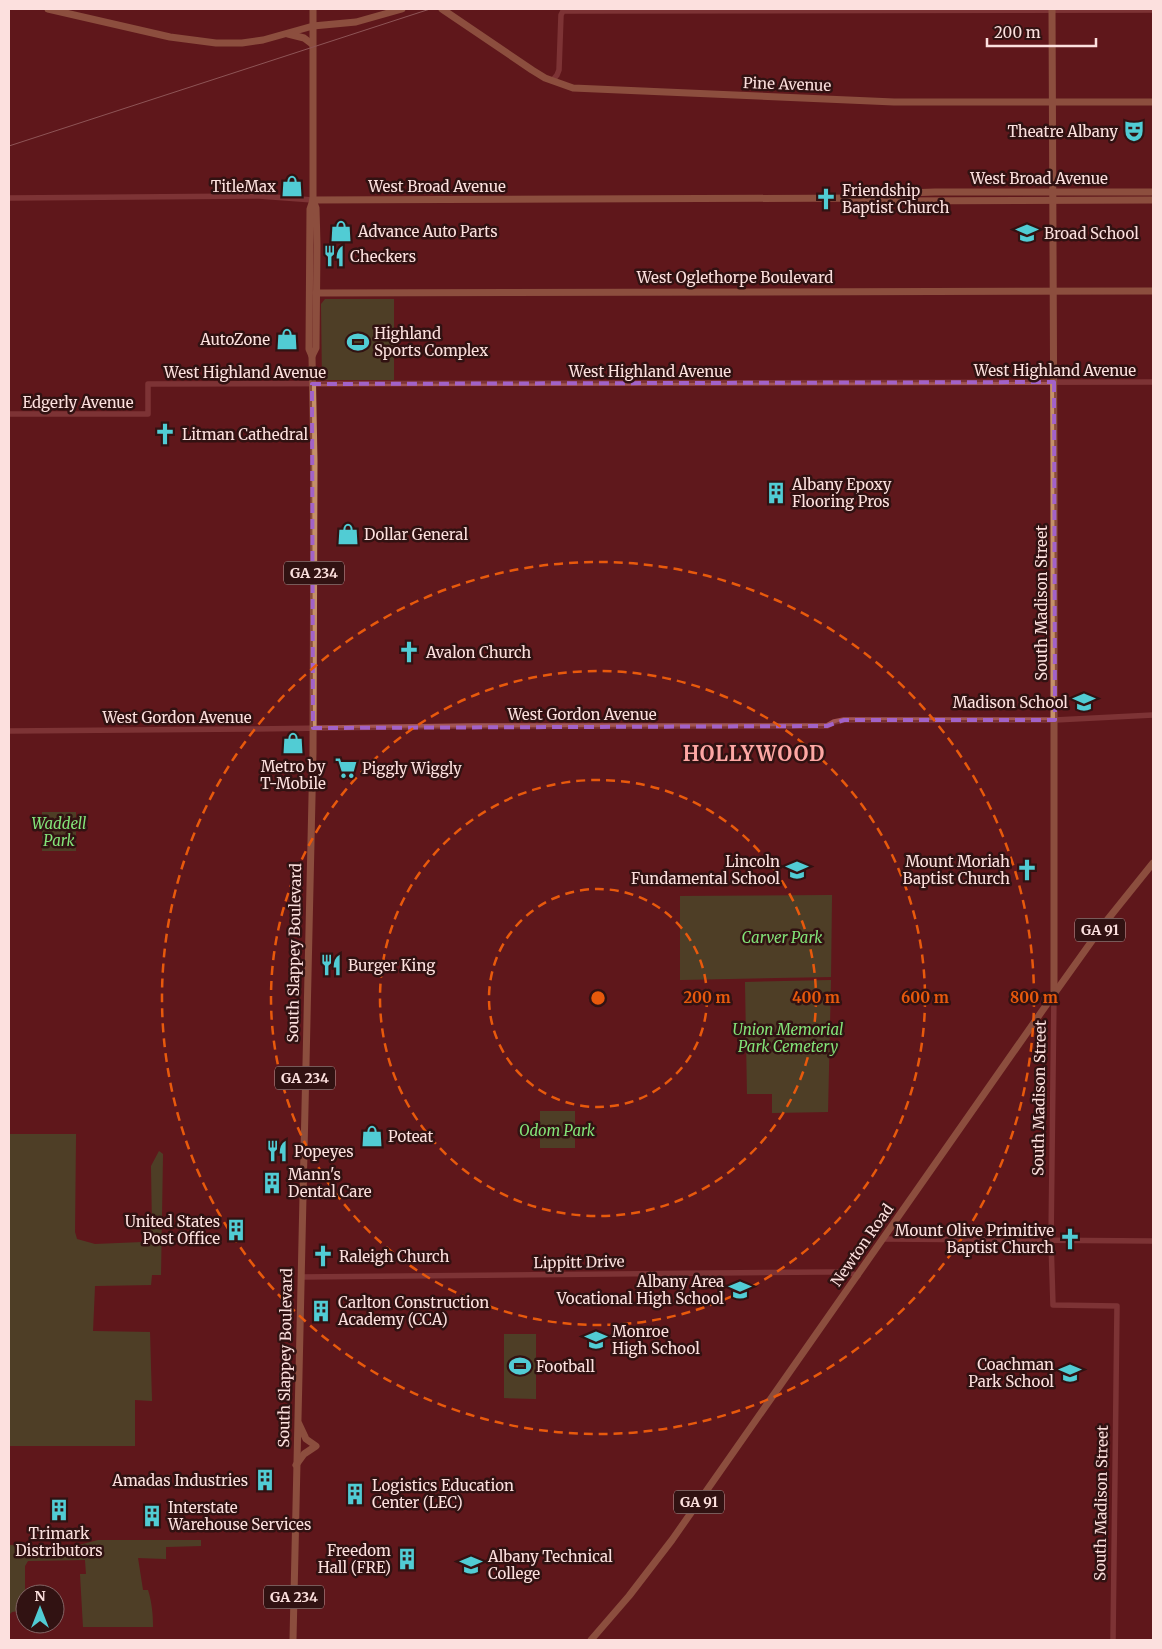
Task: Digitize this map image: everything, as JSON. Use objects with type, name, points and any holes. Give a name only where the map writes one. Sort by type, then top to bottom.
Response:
[{"type":"main road","points":[[48,9],[164,36],[196,41],[242,42],[263,40],[312,26],[356,22],[402,9]]},
{"type":"main road","points":[[312,9],[313,200]]},
{"type":"main road","name":"Pine Avenue","points":[[442,9],[532,70],[552,81],[573,88],[901,102],[1153,102]]},
{"type":"main road","name":"South Madison Street","points":[[1052,9],[1054,192],[1054,994]]},
{"type":"main road","points":[[288,34],[304,38],[312,44]]},
{"type":"main road","name":"West Broad Avenue","points":[[866,198],[878,194],[894,193],[1153,192]]},
{"type":"main road","name":"West Broad Avenue","points":[[313,200],[866,198],[880,201],[1153,200]]},
{"type":"main road","name":"South Slappey Boulevard","points":[[293,1640],[313,728],[312,356],[309,349],[308,282],[310,209],[313,200]]},
{"type":"main road","name":"South Slappey Boulevard","points":[[312,356],[316,348],[316,208],[313,200]]},
{"type":"main road","points":[[308,282],[316,293],[309,305]]},
{"type":"main road","name":"West Oglethorpe Boulevard","points":[[316,293],[1153,291]]},
{"type":"main road","name":"Newton Road","points":[[591,1640],[629,1596],[667,1547],[1054,994],[1116,909],[1153,863]]},
{"type":"main road","points":[[296,1466],[304,1454],[316,1446],[306,1439],[297,1419]]},
{"type":"street","points":[[552,81],[557,76],[559,70],[560,15],[563,11],[1153,10]]},
{"type":"street","name":"West Broad Avenue","points":[[9,198],[259,196],[313,200]]},
{"type":"street","name":"West Highland Avenue","points":[[148,414],[148,384],[1153,382]]},
{"type":"street","name":"Edgerly Avenue","points":[[9,414],[148,414]]},
{"type":"street","name":"West Gordon Avenue","points":[[9,731],[471,726],[827,726],[844,720],[1054,720],[1153,715]]},
{"type":"street","name":"South Madison Street","points":[[1054,994],[1053,1305],[1117,1306],[1113,1640]]},
{"type":"street","points":[[883,1239],[1153,1241]]},
{"type":"street","name":"Lippitt Drive","points":[[301,1278],[827,1272],[848,1272],[858,1276]]},
{"type":"highlighted area","points":[[1054,382],[1055,720],[844,720],[827,726],[313,728],[312,384]]},
{"type":"green space","name":"Highland Sports Complex","points":[[325,299],[394,299],[394,380],[322,380],[321,304]]},
{"type":"green space","name":"Waddell Park","points":[[42,812],[76,812],[76,851],[42,851]]},
{"type":"green space","name":"Carver Park","points":[[832,895],[831,977],[680,980],[680,896]]},
{"type":"green space","name":"Union Memorial Park Cemetery","points":[[831,980],[828,1112],[772,1113],[772,1094],[747,1094],[745,982]]},
{"type":"green space","name":"Odom Park","points":[[540,1111],[575,1111],[575,1148],[540,1148]]},
{"type":"green space","points":[[9,1134],[76,1134],[75,1232],[77,1239],[95,1244],[143,1242],[149,1237],[152,1226],[151,1166],[159,1151],[163,1154],[161,1275],[152,1275],[151,1285],[95,1286],[93,1331],[150,1332],[152,1401],[135,1400],[135,1446],[9,1446]]},
{"type":"green space","name":"Football","points":[[504,1334],[536,1334],[536,1399],[504,1398]]},
{"type":"green space","points":[[98,1540],[201,1540],[201,1546],[166,1547],[166,1559],[138,1558],[143,1590],[148,1590],[153,1627],[83,1627],[80,1574],[86,1574],[85,1560],[28,1561],[25,1566],[25,1584],[15,1584],[15,1612],[9,1615],[9,1545],[71,1547]]},
{"type":"railway","points":[[9,146],[430,9]]},
{"type":"place","name":"Theatre Albany","points":[[1134,131]]},
{"type":"place","name":"TitleMax","points":[[292,186]]},
{"type":"place","name":"Friendship Baptist Church","points":[[826,199]]},
{"type":"place","name":"Advance Auto Parts","points":[[341,231]]},
{"type":"place","name":"Broad School","points":[[1027,233]]},
{"type":"place","name":"Checkers","points":[[334,256]]},
{"type":"place","name":"AutoZone","points":[[287,339]]},
{"type":"place","name":"Highland Sports Complex","points":[[358,342]]},
{"type":"place","name":"Litman Cathedral","points":[[165,434]]},
{"type":"place","name":"Albany Epoxy Flooring Pros","points":[[776,493]]},
{"type":"place","name":"Dollar General","points":[[348,534]]},
{"type":"place","name":"Avalon Church","points":[[409,652]]},
{"type":"place","name":"Madison School","points":[[1084,702]]},
{"type":"place","name":"Metro by T-Mobile","points":[[293,743]]},
{"type":"place","name":"Piggly Wiggly","points":[[346,768]]},
{"type":"place","name":"Lincoln Fundamental School","points":[[797,870]]},
{"type":"place","name":"Mount Moriah Baptist Church","points":[[1027,870]]},
{"type":"place","name":"Burger King","points":[[331,965]]},
{"type":"place","name":"Poteat","points":[[372,1136]]},
{"type":"place","name":"Popeyes","points":[[277,1151]]},
{"type":"place","name":"Mann's Dental Care","points":[[272,1183]]},
{"type":"place","name":"United States Post Office","points":[[236,1230]]},
{"type":"place","name":"Mount Olive Primitive Baptist Church","points":[[1070,1239]]},
{"type":"place","name":"Raleigh Church","points":[[323,1256]]},
{"type":"place","name":"Albany Area Vocational High School","points":[[740,1290]]},
{"type":"place","name":"Carlton Construction Academy (CCA)","points":[[321,1311]]},
{"type":"place","name":"Monroe High School","points":[[596,1340]]},
{"type":"place","name":"Football","points":[[520,1366]]},
{"type":"place","name":"Coachman Park School","points":[[1070,1373]]},
{"type":"place","name":"Amadas Industries","points":[[265,1480]]},
{"type":"place","name":"Logistics Education Center (LEC)","points":[[355,1494]]},
{"type":"place","name":"Trimark Distributors","points":[[59,1510]]},
{"type":"place","name":"Interstate Warehouse Services","points":[[152,1516]]},
{"type":"place","name":"Freedom Hall (FRE)","points":[[407,1559]]},
{"type":"place","name":"Albany Technical College","points":[[471,1565]]},
{"type":"district","name":"HOLLYWOOD","points":[[754,753]]}]
